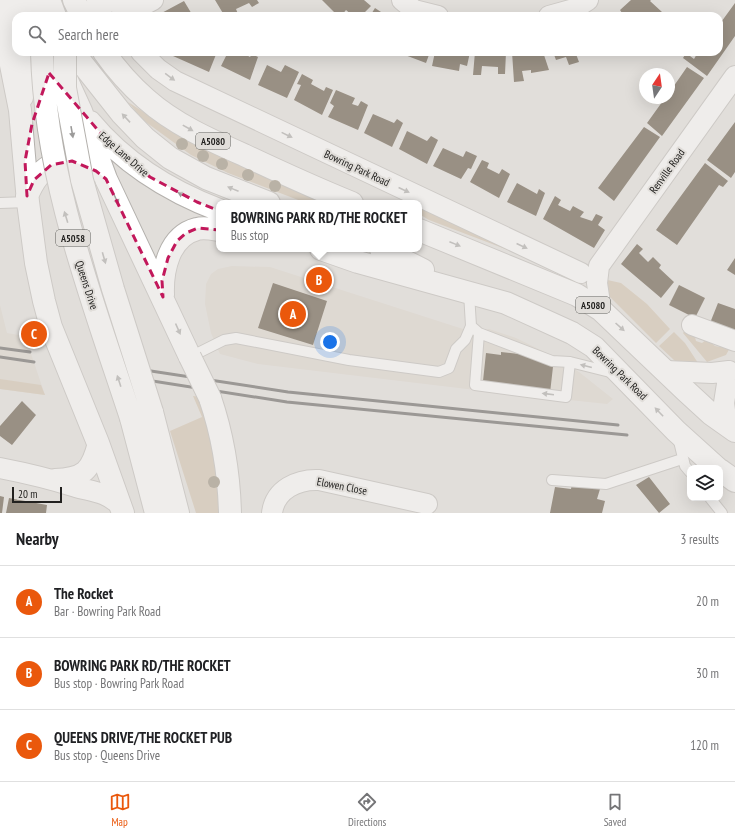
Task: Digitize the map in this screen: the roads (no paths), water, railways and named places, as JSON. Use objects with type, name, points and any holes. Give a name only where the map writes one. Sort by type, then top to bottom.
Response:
[{"type":"highway","points":[[12,0],[46,12]]},
{"type":"highway","points":[[98,0],[101,12]]},
{"type":"highway","points":[[0,10],[5,69],[20,110]]},
{"type":"highway","points":[[27,56],[20,110],[28,199],[36,263],[51,327],[98,443],[122,510]]},
{"type":"highway","points":[[25,161],[32,124],[41,92],[61,56]]},
{"type":"highway","points":[[61,56],[106,179],[210,398],[219,425],[226,458],[230,486],[230,513]]},
{"type":"highway","points":[[61,56],[145,138],[170,158],[206,178],[261,200]]},
{"type":"highway","name":"Edge Lane Drive","points":[[61,56],[81,111],[109,143],[150,177],[197,202],[216,209]]},
{"type":"highway","name":"A5058","points":[[61,56],[65,88],[82,180],[113,289],[152,412],[178,513]]},
{"type":"highway","name":"Queens Drive","points":[[61,56],[50,139],[64,210],[130,418],[156,513]]},
{"type":"highway","points":[[95,56],[114,62]]},
{"type":"highway","name":"A5080","points":[[114,62],[147,100],[177,122],[203,137],[345,200]]},
{"type":"highway","points":[[28,199],[34,180],[42,171],[52,165],[63,162],[72,161],[85,165],[106,179]]},
{"type":"highway","points":[[163,298],[164,270],[172,250],[178,241],[186,233],[198,228],[216,230]]},
{"type":"highway","name":"A5080","points":[[422,231],[577,294],[601,310],[691,396],[731,428]]},
{"type":"highway","name":"Bowring Park Road","points":[[330,252],[358,262],[512,306],[572,333],[594,347],[624,376],[676,431],[714,465]]},
{"type":"highway","points":[[387,252],[469,293]]},
{"type":"highway","points":[[723,472],[735,481]]},
{"type":"street","points":[[108,0],[135,12],[153,0]]},
{"type":"street","points":[[402,0],[414,10],[422,12]]},
{"type":"street","points":[[563,12],[574,9],[588,0]]},
{"type":"street","name":"Bowring Park Road","points":[[145,56],[158,69],[175,81],[590,269]]},
{"type":"street","name":"Renville Road","points":[[555,285],[590,269],[735,76]]},
{"type":"street","name":"Renville Road","points":[[590,269],[596,283],[601,310]]},
{"type":"street","points":[[692,325],[735,341]]},
{"type":"street","points":[[666,371],[712,373],[732,368],[724,403],[731,428]]},
{"type":"street","points":[[53,479],[72,479],[83,474],[90,465],[98,443]]},
{"type":"street","points":[[0,468],[53,479],[101,492],[112,498],[122,510]]},
{"type":"street","name":"Elowen Close","points":[[272,513],[276,500],[282,493],[300,481],[309,480],[319,480],[427,504]]},
{"type":"lane","points":[[0,202],[28,199]]},
{"type":"lane","points":[[469,293],[475,330],[475,385],[566,397],[570,362]]},
{"type":"lane","points":[[190,357],[224,340],[236,338],[350,360],[439,372],[449,368],[456,349],[475,330]]},
{"type":"lane","points":[[475,330],[552,360],[570,362],[624,376]]},
{"type":"lane","points":[[676,431],[682,459],[687,467]]},
{"type":"lane","points":[[552,480],[606,484],[682,459]]},
{"type":"lane","points":[[712,501],[722,513]]},
{"type":"railway","points":[[0,348],[30,352]]},
{"type":"railway","points":[[0,357],[34,362]]},
{"type":"railway","points":[[105,364],[288,392],[618,425]]},
{"type":"railway","points":[[108,374],[287,402],[627,435]]},
{"type":"place","name":"BOWRING PARK RD/THE ROCKET","points":[[319,280]]},
{"type":"place","name":"The Rocket","points":[[293,314]]},
{"type":"place","name":"QUEENS DRIVE/THE ROCKET PUB","points":[[34,334]]}]
